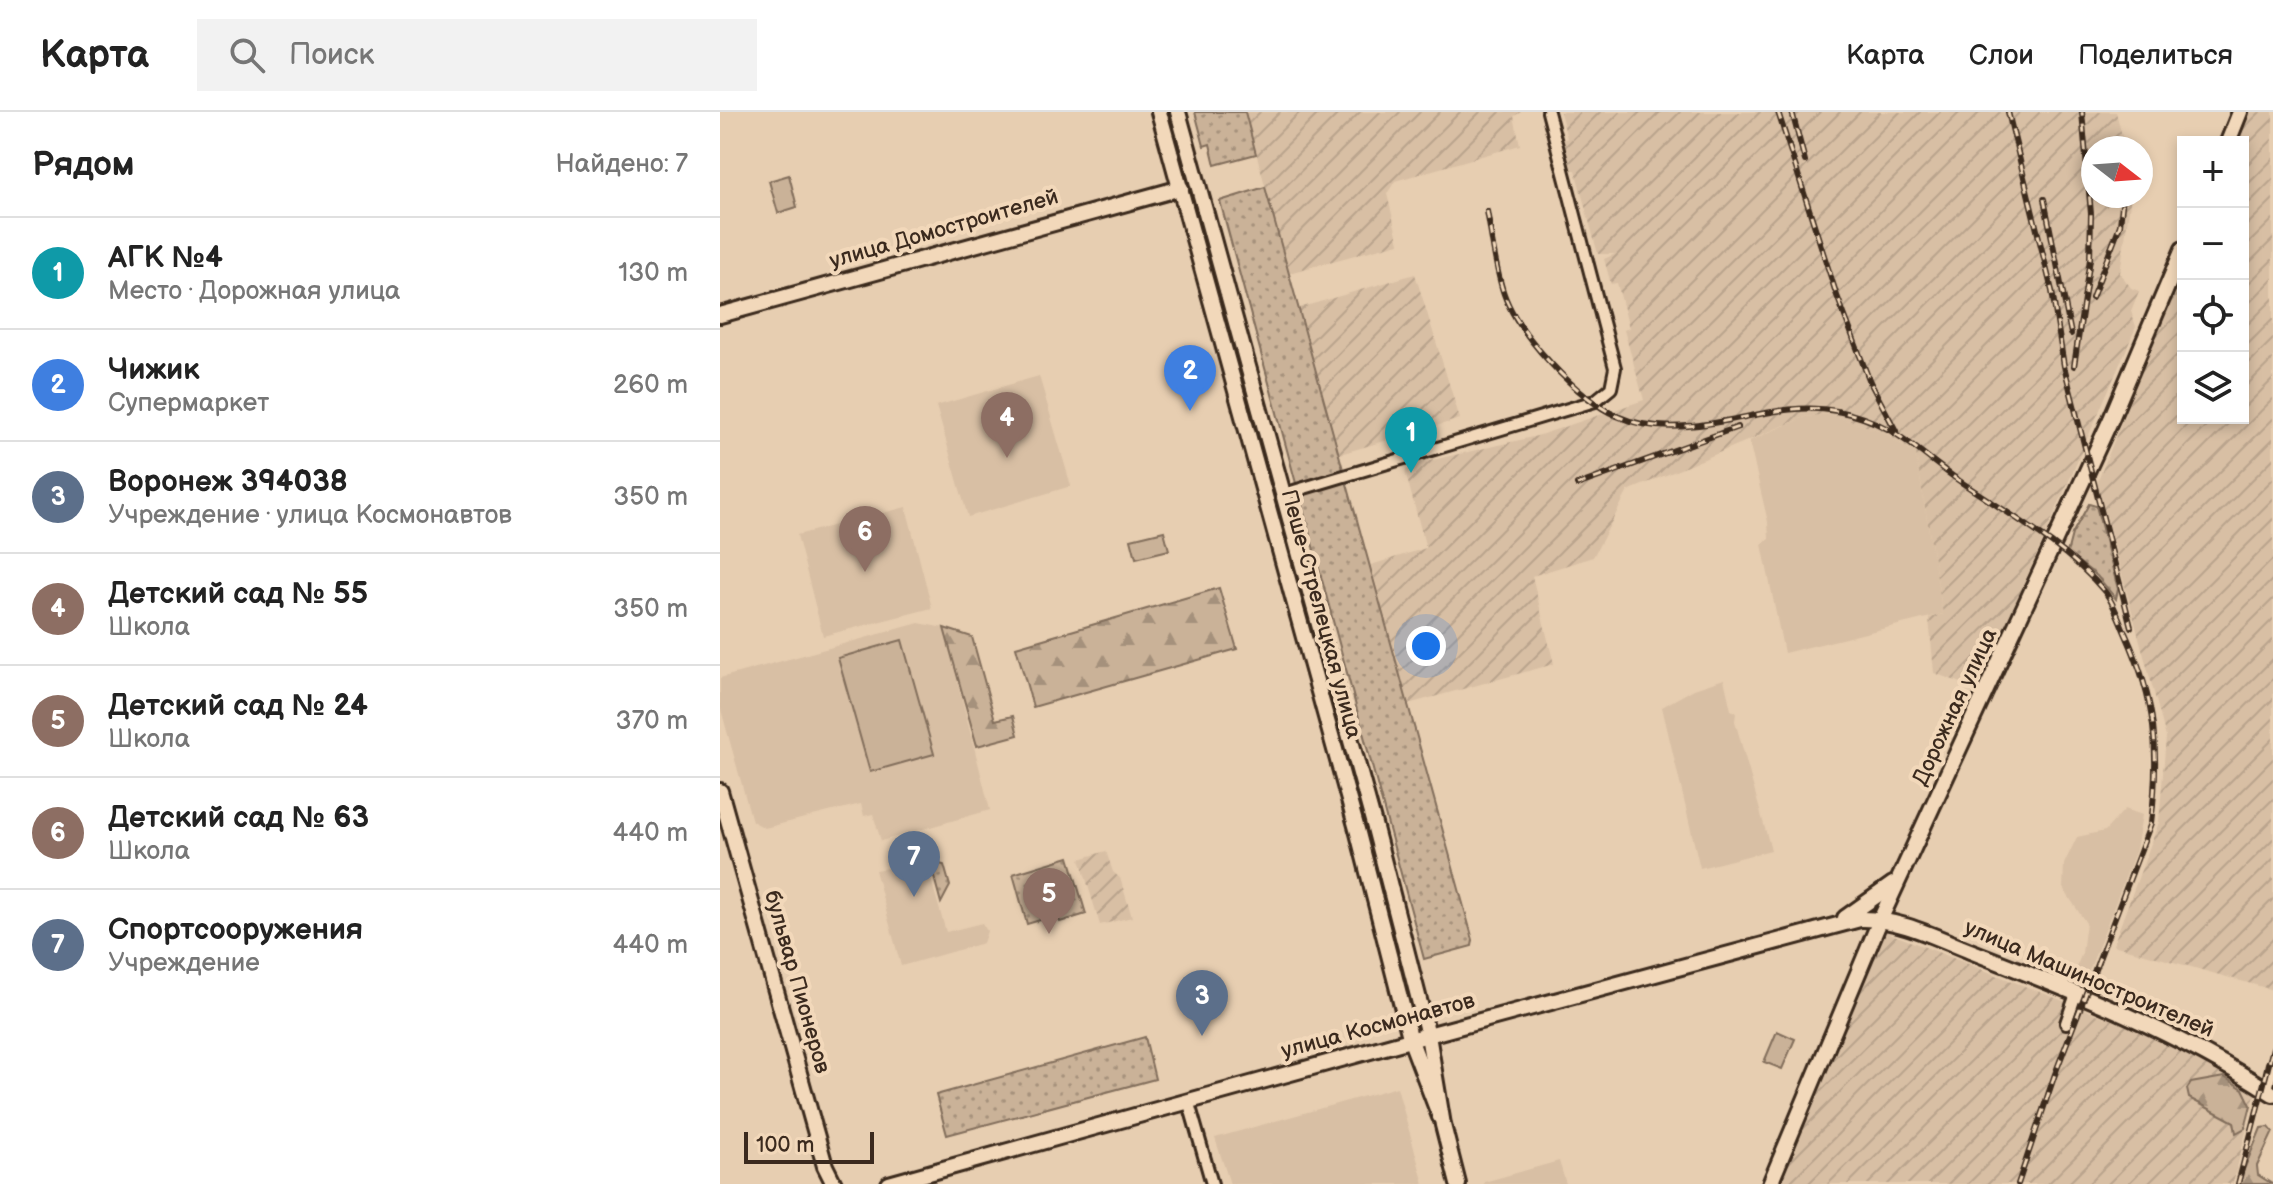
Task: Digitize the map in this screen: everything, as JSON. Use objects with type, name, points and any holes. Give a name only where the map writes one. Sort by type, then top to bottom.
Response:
[{"type":"street","name":"Пеше-Стрелецкая улица","points":[[1159,112],[1358,833],[1411,1041],[1443,1125]]},
{"type":"street","name":"Пеше-Стрелецкая улица","points":[[1178,112],[1284,494],[1428,1035],[1443,1125],[1458,1184]]},
{"type":"street","points":[[1284,494],[1595,401],[1611,388],[1615,368],[1548,112]]},
{"type":"street","points":[[2230,136],[2240,112]]},
{"type":"street","name":"улица Домостроителей","points":[[720,315],[1181,188]]},
{"type":"street","name":"Дорожная улица","points":[[1770,1184],[1881,918],[2111,419],[2177,263]]},
{"type":"street","name":"бульвар Пионеров","points":[[720,791],[825,1166],[834,1184]]},
{"type":"street","points":[[1834,923],[1875,900],[1899,879]]},
{"type":"street","name":"улица Космонавтов","points":[[889,1184],[1834,923],[1881,918]]},
{"type":"street","name":"улица Машиностроителей","points":[[1881,918],[2076,994],[2190,1044],[2270,1092]]},
{"type":"street","points":[[2066,1023],[2076,994]]},
{"type":"street","points":[[2270,1092],[2273,1064]]},
{"type":"street","points":[[1188,1100],[1212,1184]]},
{"type":"shaded area","points":[[1245,112],[1521,112],[1514,116],[1520,145],[1395,181],[1387,194],[1399,243],[1289,273]]},
{"type":"shaded area","points":[[1560,112],[2116,112],[2122,136],[2081,136],[2081,208],[2129,208],[2120,273],[2131,288],[2139,291],[2131,311],[2136,327],[1978,689],[1934,673],[1929,618],[1943,614],[1916,454],[1884,432],[1829,414],[1804,417],[1628,491],[1593,557],[1532,576],[1554,664],[1408,704],[1371,565],[1426,548],[1405,471],[1420,463],[1537,436],[1644,400],[1624,330],[1629,328],[1617,283],[1611,284],[1604,259],[1615,254],[1598,254],[1575,170],[1572,170],[1563,140],[1567,138]]},
{"type":"shaded area","points":[[2246,112],[2273,112],[2273,990],[2113,945],[2159,822],[2166,737],[2097,483],[2177,284],[2177,424],[2249,424],[2249,136],[2236,136]]},
{"type":"shaded area","points":[[1415,274],[1460,419],[1340,454],[1299,308]]},
{"type":"shaded area","points":[[1039,376],[1071,486],[968,517],[936,406]]},
{"type":"shaded area","points":[[1829,414],[1884,432],[1916,454],[1943,614],[1784,653],[1762,544],[1769,539],[1768,522],[1749,441],[1804,417]]},
{"type":"shaded area","points":[[906,507],[932,608],[823,636],[797,535]]},
{"type":"shaded area","points":[[919,623],[944,628],[990,810],[881,841],[873,814],[864,816],[861,804],[765,828],[752,821],[720,706],[720,678]]},
{"type":"shaded area","points":[[1724,679],[1731,710],[1736,712],[1735,721],[1771,850],[1700,868],[1662,707],[1694,689]]},
{"type":"shaded area","points":[[2125,809],[2142,815],[2136,850],[2087,976],[2074,973],[2082,953],[2086,923],[2063,888],[2064,864],[2077,837],[2105,831]]},
{"type":"shaded area","points":[[1106,851],[1113,872],[1120,878],[1132,917],[1100,925],[1080,859]]},
{"type":"shaded area","points":[[926,862],[946,932],[982,923],[987,931],[983,943],[901,966],[875,870]]},
{"type":"shaded area","points":[[1884,931],[2186,1049],[2256,1091],[2233,1184],[1779,1184]]},
{"type":"shaded area","points":[[1397,1087],[1424,1184],[1230,1184],[1215,1138]]},
{"type":"shaded area","points":[[1559,1161],[1566,1184],[1484,1184],[1484,1182]]},
{"type":"green space","points":[[1195,112],[1245,112],[1256,154],[1215,165],[1210,144],[1204,146]]},
{"type":"green space","points":[[789,175],[797,207],[778,213],[769,181]]},
{"type":"green space","points":[[1265,187],[1473,940],[1472,946],[1424,959],[1220,201]]},
{"type":"green space","points":[[2089,504],[2096,506],[2118,589],[2116,599],[2097,576],[2067,553],[2072,534]]},
{"type":"green space","points":[[1164,531],[1169,550],[1136,558],[1131,539]]},
{"type":"green space","points":[[1219,588],[1237,649],[1033,707],[1016,647]]},
{"type":"green space","points":[[944,628],[972,637],[995,720],[1013,716],[1018,735],[977,746]]},
{"type":"green space","points":[[902,640],[934,754],[870,772],[838,658]]},
{"type":"green space","points":[[1069,857],[1086,914],[1060,922],[1057,915],[1027,924],[1013,874]]},
{"type":"green space","points":[[944,865],[950,886],[941,903],[931,866]]},
{"type":"green space","points":[[1777,1031],[1795,1039],[1782,1069],[1764,1062]]},
{"type":"green space","points":[[1145,1037],[1155,1079],[947,1135],[936,1095]]},
{"type":"green space","points":[[2224,1077],[2243,1089],[2251,1105],[2245,1128],[2236,1133],[2234,1122],[2189,1098],[2187,1089],[2191,1083]]},
{"type":"green space","points":[[2269,1127],[2273,1132],[2257,1166],[2258,1175],[2272,1184],[2238,1184],[2261,1128]]},
{"type":"railway","points":[[1778,112],[1836,293],[1870,382],[1896,431]]},
{"type":"railway","points":[[1792,112],[1805,161]]},
{"type":"railway","points":[[2008,112],[2052,291],[2064,366],[2131,627]]},
{"type":"railway","points":[[2074,366],[2090,259],[2091,214],[2082,112]]},
{"type":"railway","points":[[2044,199],[2071,334]]},
{"type":"railway","points":[[2092,298],[2120,225],[2122,208]]},
{"type":"railway","points":[[1487,211],[1498,274],[1511,310],[1551,364],[1602,408],[1643,424],[1679,427],[1799,409],[1837,411],[1874,422],[1904,439],[2055,546],[2090,575],[2111,602],[2136,659],[2153,727],[2155,773],[2151,823],[2055,1074],[2018,1184]]},
{"type":"railway","points":[[1577,485],[1738,427]]},
{"type":"railway","points":[[2238,1184],[2273,1048]]},
{"type":"place","name":"Чижик","points":[[1190,411]]},
{"type":"place","name":"Детский сад № 55","points":[[1007,458]]},
{"type":"place","name":"АГК №4","points":[[1411,473]]},
{"type":"place","name":"Детский сад № 63","points":[[865,572]]},
{"type":"place","name":"Спортсооружения","points":[[914,897]]},
{"type":"place","name":"Детский сад № 24","points":[[1049,934]]},
{"type":"place","name":"Воронеж 394038","points":[[1202,1036]]}]
